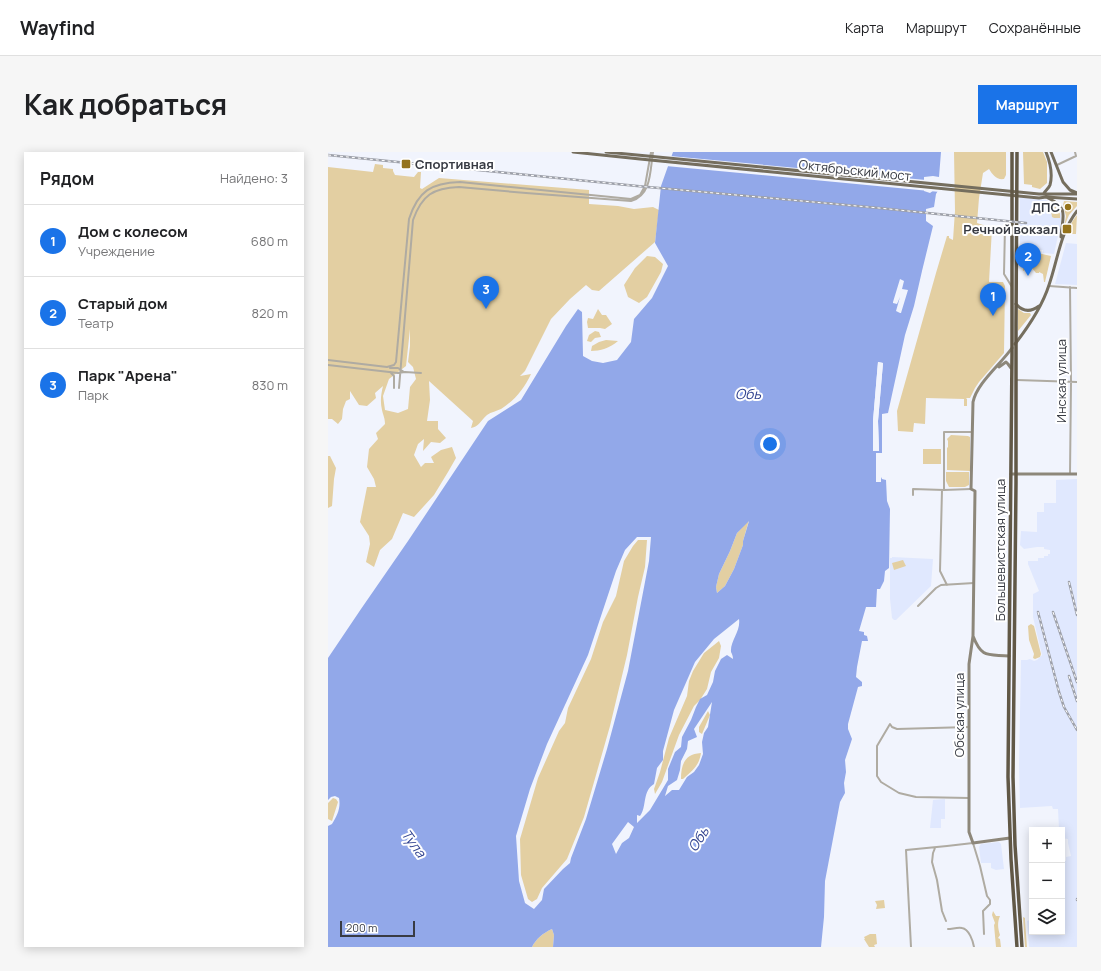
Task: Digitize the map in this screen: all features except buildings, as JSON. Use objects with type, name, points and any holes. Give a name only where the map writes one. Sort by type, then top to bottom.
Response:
[{"type":"highway","name":"Большевистская улица","points":[[1012,152],[1012,369],[1008,777],[1010,838],[1017,947]]},
{"type":"highway","name":"Большевистская улица","points":[[1017,152],[1017,380],[1013,777],[1015,845],[1022,947]]},
{"type":"main road","name":"Октябрьский мост","points":[[573,152],[1039,194],[1077,194]]},
{"type":"main road","name":"Октябрьский мост","points":[[606,152],[640,158],[1039,198],[1077,199]]},
{"type":"main road","points":[[1044,193],[1049,187],[1051,169],[1046,152]]},
{"type":"main road","points":[[1050,152],[1063,182],[1067,188],[1077,194]]},
{"type":"main road","points":[[1012,348],[1041,305],[1049,286],[1061,240],[1063,220],[1062,211],[1057,202],[1046,197]]},
{"type":"main road","points":[[1061,240],[1077,210]]},
{"type":"main road","points":[[1016,304],[1023,310],[1031,310],[1041,305]]},
{"type":"main road","points":[[1031,310],[1034,317]]},
{"type":"street","points":[[399,388],[396,362],[409,219],[412,208],[423,194],[438,185],[449,182],[460,182],[631,199],[640,195],[645,186],[652,152]]},
{"type":"street","points":[[394,388],[397,371],[400,364],[414,220],[421,203],[426,197],[435,191],[449,187],[459,187],[631,201],[637,200],[646,190],[649,182],[652,152]]},
{"type":"street","points":[[1055,165],[1076,156],[1075,152]]},
{"type":"street","points":[[1012,227],[1005,228],[1004,274],[1012,288]]},
{"type":"street","points":[[1049,286],[1077,288]]},
{"type":"street","name":"Инская улица","points":[[1070,287],[1070,474]]},
{"type":"street","points":[[913,495],[913,489],[971,489],[972,408],[974,396],[978,388],[1006,357],[1012,348]]},
{"type":"street","points":[[397,371],[387,367],[329,360],[329,365],[389,372],[397,371],[421,373]]},
{"type":"street","points":[[387,367],[394,365],[396,362]]},
{"type":"street","points":[[983,382],[1005,363],[1012,369]]},
{"type":"street","points":[[400,364],[405,372]]},
{"type":"street","points":[[367,369],[368,365]]},
{"type":"street","points":[[389,372],[395,379]]},
{"type":"street","points":[[399,380],[401,375],[405,372]]},
{"type":"street","points":[[1017,380],[1077,382]]},
{"type":"street","points":[[947,585],[940,571],[944,432],[972,432]]},
{"type":"street","points":[[1011,474],[1077,474]]},
{"type":"street","name":"Обская улица","points":[[971,489],[975,491],[973,636],[969,664],[969,832],[980,866],[987,896],[990,900],[990,904],[983,911],[984,934]]},
{"type":"street","points":[[918,606],[942,585],[974,583]]},
{"type":"street","points":[[973,636],[981,652],[985,654],[1009,656]]},
{"type":"street","points":[[969,727],[897,728],[892,727],[890,724],[878,744],[877,758],[878,780],[892,790],[916,797],[969,798]]},
{"type":"street","points":[[911,947],[906,850],[934,848],[1010,838]]},
{"type":"street","points":[[934,848],[932,862],[937,880],[942,911],[946,921]]},
{"type":"street","points":[[948,929],[963,928],[970,936],[974,947]]},
{"type":"shaded area","points":[[954,152],[1006,152],[1006,175],[1004,179],[997,178],[989,169],[983,173],[977,223],[992,228],[989,282],[1003,282],[1005,286],[1004,353],[979,382],[970,398],[966,398],[967,406],[964,406],[964,399],[926,398],[925,424],[914,423],[913,432],[898,431],[897,411],[947,236],[953,240],[955,211]]},
{"type":"shaded area","points":[[1023,152],[1043,152],[1047,162],[1047,183],[1040,189],[1032,187],[1032,185],[1024,184]]},
{"type":"shaded area","points":[[375,164],[383,165],[383,168],[393,169],[395,175],[414,177],[418,172],[421,172],[420,188],[422,189],[439,178],[589,190],[589,204],[618,206],[634,209],[653,207],[659,210],[655,242],[599,291],[592,290],[586,285],[551,319],[525,371],[520,376],[531,374],[519,394],[506,406],[489,414],[478,425],[471,428],[473,421],[429,381],[430,400],[427,421],[438,421],[438,429],[446,438],[440,443],[431,442],[423,451],[424,439],[418,444],[414,455],[421,467],[425,463],[434,463],[431,457],[441,450],[452,447],[456,458],[434,495],[414,517],[403,513],[392,539],[380,550],[374,567],[366,562],[370,544],[369,536],[360,522],[367,487],[376,487],[374,479],[367,467],[369,449],[378,439],[376,433],[385,424],[381,404],[383,386],[375,393],[376,398],[367,406],[359,405],[350,391],[350,399],[346,401],[342,419],[338,424],[332,419],[328,419],[328,167],[373,172]],"holes":[[[410,329],[408,362],[413,367],[416,379],[410,387],[408,409],[398,413],[385,410],[383,396],[389,379],[406,366]]]},
{"type":"shaded area","points":[[1020,197],[1046,200],[1058,207],[1061,214],[1061,222],[1054,254],[1043,253],[1043,250],[1030,251],[1030,253],[1020,254]]},
{"type":"shaded area","points":[[1064,201],[1077,202],[1077,206],[1069,215],[1064,227],[1066,216],[1063,205]]},
{"type":"shaded area","points":[[1050,204],[1055,206],[1058,210],[1060,218],[1052,217]]},
{"type":"shaded area","points":[[1077,215],[1076,234],[1069,234],[1072,221]]},
{"type":"shaded area","points":[[1066,243],[1077,244],[1077,285],[1055,284]]},
{"type":"shaded area","points":[[1033,252],[1051,256],[1045,282],[1043,274],[1039,272],[1036,273],[1032,268],[1023,271],[1022,256],[1025,254],[1027,255],[1028,259],[1030,259],[1030,255]]},
{"type":"shaded area","points":[[647,256],[655,257],[663,264],[661,272],[647,297],[639,303],[628,297],[624,285],[635,268]]},
{"type":"shaded area","points":[[598,309],[602,315],[606,315],[612,324],[605,329],[588,328],[588,318],[593,319]]},
{"type":"shaded area","points":[[1018,309],[1024,313],[1030,313],[1031,315],[1018,331]]},
{"type":"shaded area","points":[[595,331],[599,332],[601,337],[595,338],[591,342],[587,341],[589,335]]},
{"type":"shaded area","points":[[606,340],[618,341],[605,349],[591,351],[592,346]]},
{"type":"shaded area","points":[[951,435],[970,437],[970,471],[947,470],[947,439]]},
{"type":"shaded area","points":[[923,449],[941,449],[941,464],[923,464]]},
{"type":"shaded area","points":[[328,456],[330,456],[336,468],[332,506],[328,508]]},
{"type":"shaded area","points":[[946,472],[969,472],[969,485],[965,487],[949,487],[946,481]]},
{"type":"shaded area","points":[[1077,479],[1077,947],[1029,947],[1027,921],[1029,920],[1029,935],[1065,935],[1065,861],[1066,857],[1071,856],[1068,839],[1065,838],[1065,827],[1059,827],[1058,809],[1053,809],[1052,806],[1020,808],[1019,765],[1021,660],[1030,659],[1034,661],[1042,655],[1033,617],[1033,594],[1039,591],[1028,561],[1038,561],[1038,558],[1044,558],[1044,556],[1048,556],[1048,554],[1050,554],[1050,550],[1044,549],[1044,547],[1024,549],[1020,545],[1021,531],[1037,532],[1037,512],[1044,512],[1044,503],[1056,503],[1056,480]]},
{"type":"shaded area","points":[[749,520],[743,545],[734,569],[725,586],[717,593],[716,587],[719,574],[737,533]]},
{"type":"shaded area","points":[[638,540],[647,540],[645,567],[627,655],[610,726],[584,817],[567,859],[542,888],[537,899],[532,902],[528,899],[521,875],[520,839],[538,778],[559,731],[565,723],[568,708],[591,659],[603,622],[616,596],[624,561]]},
{"type":"shaded area","points":[[890,558],[933,559],[931,586],[896,620],[892,618],[890,599]]},
{"type":"shaded area","points":[[903,560],[906,566],[894,570],[892,563]]},
{"type":"shaded area","points":[[1031,624],[1034,626],[1041,654],[1040,657],[1035,659],[1033,658],[1034,654],[1029,640],[1028,626]]},
{"type":"shaded area","points":[[719,641],[721,646],[719,658],[711,672],[707,689],[694,706],[679,735],[662,782],[655,794],[654,789],[669,738],[687,696],[689,681],[693,671],[704,653]]},
{"type":"shaded area","points":[[708,711],[710,715],[702,734],[699,732],[699,727]]},
{"type":"shaded area","points":[[701,753],[695,768],[683,779],[681,779],[683,764],[685,761],[691,755]]},
{"type":"shaded area","points":[[333,798],[338,802],[332,821],[328,819],[328,803]]},
{"type":"shaded area","points":[[945,799],[945,819],[941,819],[941,828],[930,828],[933,800]]},
{"type":"shaded area","points":[[999,842],[1001,844],[1004,869],[996,870],[991,868],[991,863],[981,863],[979,847],[981,844]]},
{"type":"shaded area","points":[[884,900],[885,908],[876,909],[877,905],[875,901]]},
{"type":"shaded area","points":[[993,911],[996,916],[1000,916],[998,926],[1000,935],[998,938],[1000,939],[1001,947],[996,947],[995,923],[992,915]]},
{"type":"shaded area","points":[[1023,917],[1025,918],[1027,947],[1025,947]]},
{"type":"shaded area","points":[[552,929],[554,935],[553,947],[532,947],[540,936]]},
{"type":"shaded area","points":[[870,934],[876,934],[877,944],[874,945],[875,947],[869,947],[864,939],[864,937]]},
{"type":"water","name":"Обь","points":[[673,152],[941,152],[939,177],[924,177],[924,191],[930,193],[939,189],[936,194],[934,207],[926,209],[926,221],[933,226],[914,306],[905,335],[888,413],[882,414],[882,453],[877,453],[876,482],[881,482],[881,477],[882,479],[886,480],[887,501],[890,509],[889,568],[885,571],[884,581],[880,589],[877,589],[876,607],[866,607],[859,631],[864,632],[864,635],[867,636],[868,641],[862,641],[856,677],[862,682],[862,686],[858,687],[848,724],[848,729],[852,739],[845,760],[845,793],[840,802],[825,881],[821,947],[553,947],[554,935],[552,929],[540,936],[532,947],[328,947],[328,826],[332,824],[337,815],[339,809],[339,798],[335,796],[328,800],[328,658],[488,421],[521,400],[578,309],[582,312],[583,356],[592,361],[603,363],[617,360],[631,342],[634,319],[652,298],[668,266],[655,243],[661,186]],"holes":[[[878,362],[883,363],[878,421],[879,450],[873,451],[873,421]],[[749,521],[743,545],[734,569],[725,586],[717,593],[716,587],[719,574],[737,533]],[[637,537],[651,537],[649,561],[628,671],[586,819],[570,863],[544,889],[542,900],[534,909],[525,903],[519,881],[516,836],[530,789],[547,744],[588,655],[616,571],[625,550]],[[739,619],[738,628],[731,648],[733,659],[727,655],[721,659],[715,671],[713,682],[707,695],[700,699],[682,737],[681,747],[675,752],[668,769],[668,780],[650,810],[637,823],[637,815],[640,816],[642,812],[646,795],[650,787],[654,784],[657,768],[663,760],[663,751],[674,710],[695,662],[714,639]],[[712,702],[708,727],[704,733],[702,742],[703,754],[699,765],[694,772],[687,777],[679,790],[672,790],[665,796],[668,786],[677,780],[681,761],[687,749],[688,741],[697,737],[694,729]],[[628,822],[634,827],[629,838],[622,843],[616,854],[612,844]]]},
{"type":"pier","points":[[670,156],[926,180],[926,189],[941,189],[940,192],[666,166]]},
{"type":"pier","points":[[900,279],[904,281],[902,289],[908,290],[901,313],[896,311],[900,297],[897,304],[893,303]]},
{"type":"pier","points":[[878,362],[883,363],[878,421],[879,451],[873,451],[873,421]],"holes":[[[879,364],[881,365],[876,421],[877,449],[875,449],[875,421]]]},
{"type":"pier","points":[[876,453],[882,453],[882,455],[878,455],[878,480],[880,476],[884,477],[881,477],[881,482],[876,482]]},
{"type":"railway","points":[[328,155],[1026,223]]},
{"type":"railway","points":[[1069,582],[1077,615]]},
{"type":"railway","points":[[1038,612],[1059,692],[1064,707],[1077,730]]},
{"type":"railway","points":[[1053,612],[1077,682]]},
{"type":"railway","points":[[1069,676],[1077,701]]},
{"type":"place","name":"Спортивная","points":[[406,164]]},
{"type":"place","name":"ДПС","points":[[1068,207]]},
{"type":"place","name":"Речной вокзал","points":[[1067,229]]},
{"type":"place","name":"Старый дом","points":[[1028,276]]},
{"type":"place","name":"Парк \"Арена\"","points":[[486,309]]},
{"type":"place","name":"Дом с колесом","points":[[993,316]]},
{"type":"water label","name":"Тула","points":[[414,843]]}]
